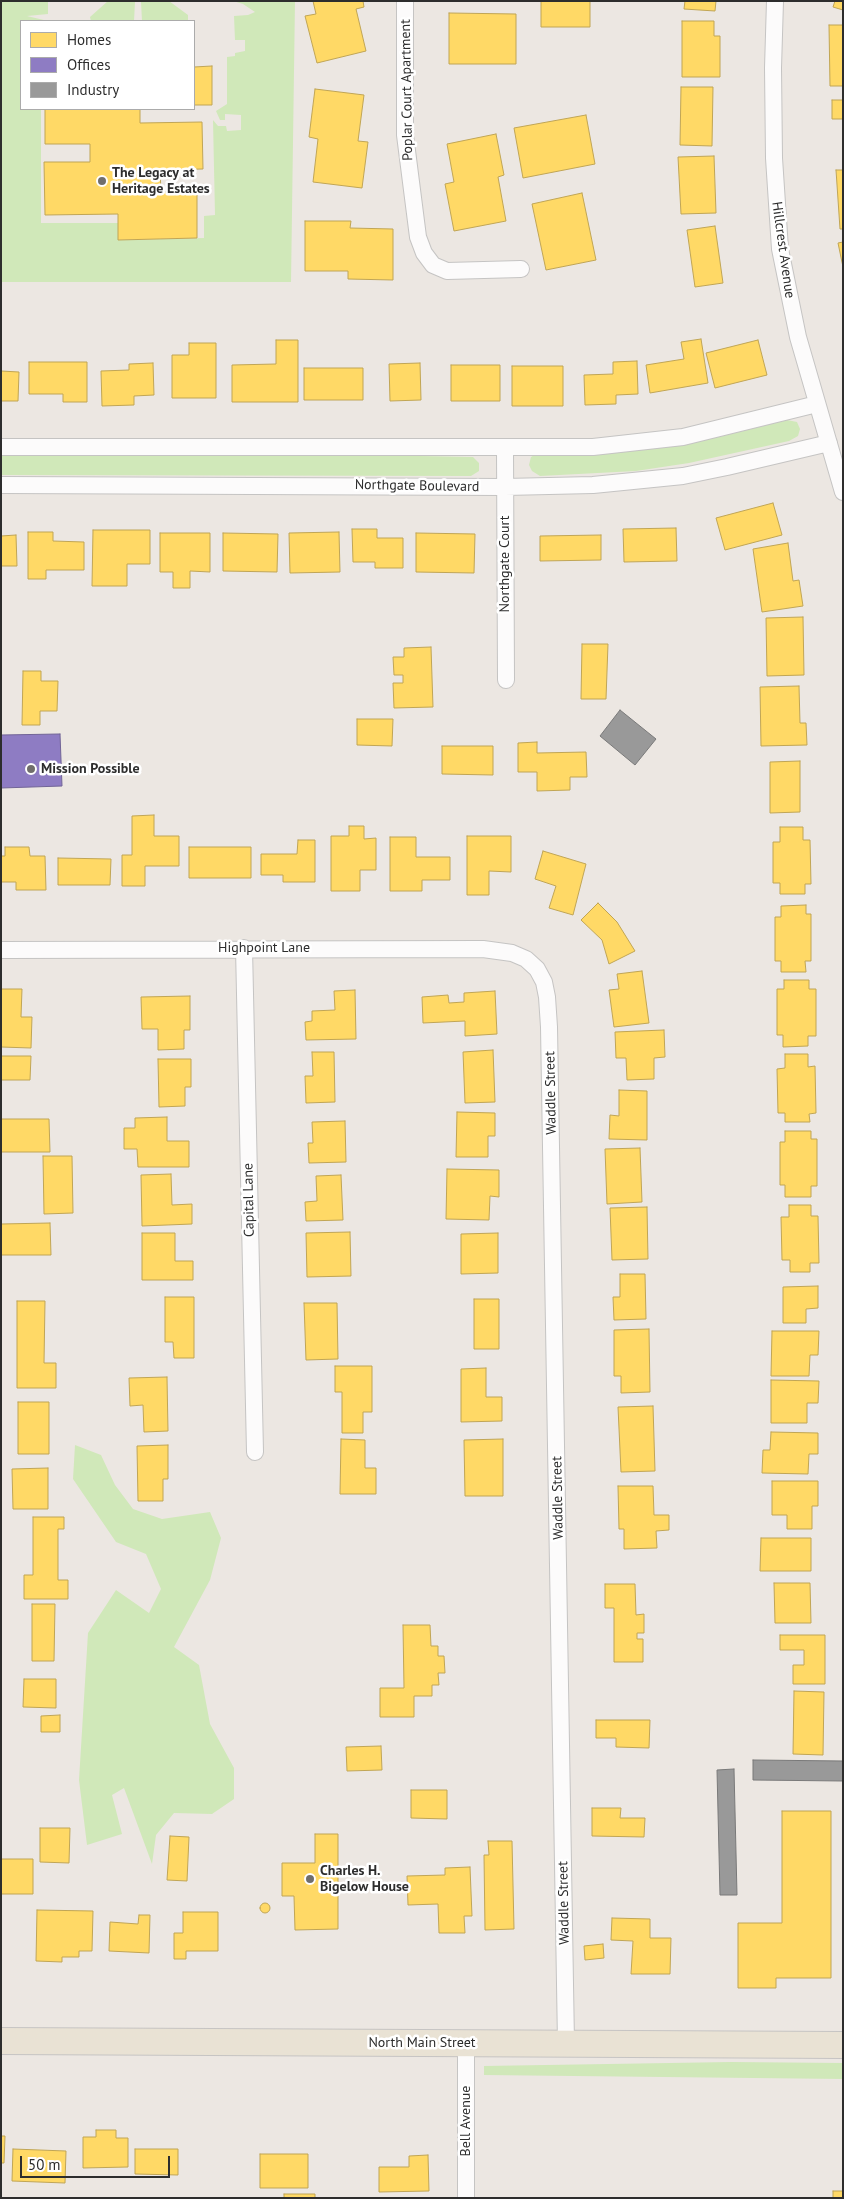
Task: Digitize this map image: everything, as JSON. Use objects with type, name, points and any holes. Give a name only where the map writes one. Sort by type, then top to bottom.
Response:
[{"type":"main road","name":"North Main Street","points":[[1,2041],[843,2044]]},
{"type":"street","name":"Poplar Court Apartment","points":[[405,1],[405,135],[418,237],[424,253],[433,265],[446,271],[521,269]]},
{"type":"street","name":"Hillcrest Avenue","points":[[775,1],[773,68],[774,158],[780,249],[798,337],[843,492]]},
{"type":"street","points":[[1,447],[505,449],[593,447],[638,443],[727,427],[817,404]]},
{"type":"street","name":"Northgate Boulevard","points":[[1,485],[505,487],[593,485],[638,482],[727,467],[829,443]]},
{"type":"street","name":"Northgate Court","points":[[505,449],[506,680]]},
{"type":"street","name":"Capital Lane","points":[[244,948],[255,1452]]},
{"type":"street","name":"Highpoint Lane","points":[[1,950],[483,949],[512,953],[526,959]]},
{"type":"street","name":"Waddle Street","points":[[526,959],[537,969],[544,982],[549,1027],[566,2043]]},
{"type":"street","name":"Bell Avenue","points":[[466,2044],[466,2198]]},
{"type":"green space","points":[[1,1],[48,1],[48,14],[27,16],[44,20],[20,20],[20,110],[41,110],[41,223],[118,223],[119,240],[204,238],[204,216],[215,215],[213,120],[218,126],[226,126],[227,131],[241,130],[241,115],[225,114],[225,120],[220,120],[216,111],[227,104],[227,57],[235,56],[235,53],[245,51],[245,40],[235,40],[234,16],[248,15],[255,12],[243,4],[233,1],[295,1],[291,282],[1,282]]},
{"type":"green space","points":[[108,1],[169,1],[188,15],[188,20],[142,20],[141,2],[135,2],[134,20],[91,20],[90,17]]},
{"type":"green space","points":[[787,420],[797,422],[800,429],[798,436],[789,441],[689,463],[636,471],[540,476],[532,471],[529,465],[531,457],[536,454],[685,443]]},
{"type":"green space","points":[[1,453],[314,454],[473,457],[479,463],[479,471],[471,476],[1,475]]},
{"type":"green space","points":[[75,1445],[101,1455],[115,1485],[133,1509],[162,1519],[210,1512],[221,1538],[210,1580],[174,1647],[199,1665],[210,1724],[234,1768],[234,1799],[212,1814],[174,1813],[156,1835],[152,1864],[124,1788],[112,1795],[122,1834],[87,1845],[79,1780],[88,1633],[116,1590],[149,1613],[161,1589],[146,1554],[116,1542],[73,1479]]},
{"type":"green space","points":[[731,2062],[843,2063],[843,2079],[484,2075],[484,2066]]},
{"type":"building: Homes","points":[[313,1],[363,1],[364,7],[356,9],[366,51],[317,63],[305,16],[316,14]]},
{"type":"building: Homes","points":[[541,1],[590,1],[590,27],[541,27]]},
{"type":"building: Homes","points":[[685,1],[716,1],[715,11],[684,9]]},
{"type":"building: Homes","points":[[835,1],[843,1],[843,10],[833,7]]},
{"type":"building: Homes","points":[[449,13],[516,14],[516,64],[449,64]]},
{"type":"building: Homes","points":[[682,21],[714,21],[714,36],[720,36],[720,77],[682,77]]},
{"type":"building: Homes","points":[[829,25],[843,25],[843,86],[830,86]]},
{"type":"building: Homes","points":[[212,66],[212,105],[195,105],[195,67]]},
{"type":"building: Homes","points":[[681,87],[713,87],[712,146],[680,145]]},
{"type":"building: Homes","points":[[315,89],[364,95],[358,141],[368,142],[362,188],[313,182],[318,139],[309,137]]},
{"type":"building: Homes","points":[[832,100],[843,100],[843,119],[832,119]]},
{"type":"building: Homes","name":"The Legacy at Heritage Estates","points":[[45,110],[140,110],[140,123],[202,122],[203,169],[160,170],[161,192],[197,192],[197,238],[118,240],[118,214],[45,215],[44,162],[90,162],[90,144],[45,144]]},
{"type":"building: Homes","points":[[586,115],[595,164],[523,178],[514,128]]},
{"type":"building: Homes","points":[[496,134],[504,175],[498,177],[506,221],[454,231],[445,184],[454,182],[447,144]]},
{"type":"building: Homes","points":[[714,156],[716,213],[681,214],[678,157]]},
{"type":"building: Homes","points":[[836,170],[843,170],[843,229],[840,229]]},
{"type":"building: Homes","points":[[582,193],[596,260],[546,270],[532,204]]},
{"type":"building: Homes","points":[[305,221],[351,221],[350,228],[393,229],[393,280],[348,279],[348,271],[305,271]]},
{"type":"building: Homes","points":[[715,226],[723,283],[695,287],[687,230]]},
{"type":"building: Homes","points":[[843,242],[843,267],[838,243]]},
{"type":"building: Homes","points":[[701,339],[708,383],[650,393],[646,365],[684,359],[681,342]]},
{"type":"building: Homes","points":[[276,340],[298,340],[298,402],[232,402],[232,365],[276,364]]},
{"type":"building: Homes","points":[[758,340],[767,375],[715,388],[706,353]]},
{"type":"building: Homes","points":[[189,343],[216,343],[216,398],[172,398],[172,355],[189,355]]},
{"type":"building: Homes","points":[[637,361],[638,394],[616,395],[616,404],[585,405],[584,375],[613,374],[613,362]]},
{"type":"building: Homes","points":[[29,362],[87,362],[87,402],[63,402],[63,394],[29,394]]},
{"type":"building: Homes","points":[[153,363],[154,395],[134,396],[134,405],[102,406],[101,371],[129,370],[129,364]]},
{"type":"building: Homes","points":[[420,363],[421,400],[390,401],[389,364]]},
{"type":"building: Homes","points":[[451,365],[500,365],[500,401],[451,401]]},
{"type":"building: Homes","points":[[512,366],[563,366],[563,406],[512,406]]},
{"type":"building: Homes","points":[[304,368],[363,368],[363,400],[304,400]]},
{"type":"building: Homes","points":[[1,371],[19,372],[18,401],[1,401]]},
{"type":"building: Homes","points":[[773,503],[782,535],[725,550],[716,518]]},
{"type":"building: Homes","points":[[676,528],[677,561],[624,562],[623,529]]},
{"type":"building: Homes","points":[[352,529],[377,529],[377,538],[403,538],[403,568],[375,568],[375,562],[353,562]]},
{"type":"building: Homes","points":[[93,530],[150,530],[150,564],[127,564],[127,586],[92,586]]},
{"type":"building: Homes","points":[[28,532],[53,532],[53,541],[84,542],[84,570],[46,570],[46,579],[28,579]]},
{"type":"building: Homes","points":[[339,532],[340,572],[290,573],[289,533]]},
{"type":"building: Homes","points":[[160,533],[210,533],[210,572],[190,571],[190,588],[173,588],[173,572],[160,572]]},
{"type":"building: Homes","points":[[223,533],[278,534],[277,572],[223,571]]},
{"type":"building: Homes","points":[[416,533],[475,534],[474,573],[416,572]]},
{"type":"building: Homes","points":[[16,535],[17,566],[1,566],[1,536]]},
{"type":"building: Homes","points":[[601,535],[601,560],[540,561],[540,536]]},
{"type":"building: Homes","points":[[788,543],[793,581],[799,580],[803,606],[762,612],[753,549]]},
{"type":"building: Homes","points":[[803,617],[804,675],[767,676],[766,618]]},
{"type":"building: Homes","points":[[582,644],[608,644],[606,699],[581,699]]},
{"type":"building: Homes","points":[[431,647],[433,707],[394,708],[393,683],[403,683],[403,675],[394,675],[393,657],[404,657],[404,648]]},
{"type":"building: Homes","points":[[23,671],[41,671],[41,681],[58,681],[57,711],[40,711],[40,725],[22,725]]},
{"type":"building: Homes","points":[[799,686],[800,723],[806,723],[807,745],[761,746],[760,687]]},
{"type":"building: Homes","points":[[357,719],[393,719],[392,746],[357,745]]},
{"type":"building: Homes","points":[[537,742],[537,753],[586,752],[587,777],[570,777],[570,790],[537,791],[537,772],[518,772],[518,743]]},
{"type":"building: Homes","points":[[442,746],[493,746],[493,775],[442,774]]},
{"type":"building: Homes","points":[[800,761],[800,812],[770,813],[770,762]]},
{"type":"building: Homes","points":[[154,815],[154,836],[179,836],[179,866],[145,866],[145,886],[122,886],[122,855],[132,855],[132,816]]},
{"type":"building: Homes","points":[[349,826],[364,826],[364,839],[376,838],[376,870],[360,870],[360,891],[331,891],[331,836],[349,836]]},
{"type":"building: Homes","points":[[780,827],[803,827],[803,840],[810,840],[811,884],[805,884],[805,894],[780,894],[780,883],[773,883],[773,842],[780,842]]},
{"type":"building: Homes","points":[[467,836],[511,836],[511,872],[489,871],[489,895],[467,895]]},
{"type":"building: Homes","points":[[390,837],[416,837],[416,857],[450,857],[450,880],[422,880],[422,891],[390,891]]},
{"type":"building: Homes","points":[[298,840],[315,840],[315,882],[283,882],[283,875],[261,875],[261,854],[297,854]]},
{"type":"building: Homes","points":[[5,847],[29,847],[30,856],[45,856],[46,890],[16,890],[16,882],[1,882],[1,856],[5,856]]},
{"type":"building: Homes","points":[[189,847],[251,847],[251,878],[189,878]]},
{"type":"building: Homes","points":[[543,851],[586,864],[573,915],[549,908],[556,886],[535,879]]},
{"type":"building: Homes","points":[[58,858],[111,859],[110,885],[58,885]]},
{"type":"building: Homes","points":[[598,903],[617,922],[635,951],[609,964],[602,940],[581,920]]},
{"type":"building: Homes","points":[[806,905],[806,914],[811,914],[811,961],[805,961],[806,972],[781,972],[781,961],[775,961],[775,917],[781,917],[781,906]]},
{"type":"building: Homes","points":[[642,971],[649,1023],[614,1027],[609,990],[619,989],[617,974]]},
{"type":"building: Homes","points":[[784,980],[809,980],[809,989],[816,989],[816,1036],[808,1036],[808,1046],[783,1047],[783,1035],[777,1035],[777,989],[784,989]]},
{"type":"building: Homes","points":[[1,989],[22,989],[21,1017],[32,1017],[31,1048],[1,1047]]},
{"type":"building: Homes","points":[[355,990],[356,1039],[306,1040],[305,1022],[312,1021],[312,1011],[335,1010],[334,991]]},
{"type":"building: Homes","points":[[495,991],[497,1034],[465,1036],[465,1021],[423,1023],[422,997],[448,995],[449,1003],[464,1002],[464,993]]},
{"type":"building: Homes","points":[[190,996],[190,1030],[184,1030],[184,1049],[158,1050],[158,1029],[142,1029],[141,997]]},
{"type":"building: Homes","points":[[664,1030],[665,1057],[654,1058],[654,1079],[627,1080],[626,1058],[616,1058],[615,1032]]},
{"type":"building: Homes","points":[[493,1050],[495,1102],[465,1103],[463,1052]]},
{"type":"building: Homes","points":[[312,1052],[334,1052],[335,1102],[306,1103],[305,1076],[313,1076]]},
{"type":"building: Homes","points":[[785,1054],[808,1054],[808,1067],[815,1066],[816,1113],[809,1114],[810,1122],[785,1122],[785,1113],[778,1113],[777,1069],[785,1068]]},
{"type":"building: Homes","points":[[1,1056],[31,1056],[30,1080],[1,1080]]},
{"type":"building: Homes","points":[[158,1059],[191,1059],[191,1087],[185,1087],[185,1106],[159,1107]]},
{"type":"building: Homes","points":[[619,1090],[647,1091],[647,1140],[609,1139],[610,1115],[619,1116]]},
{"type":"building: Homes","points":[[457,1112],[495,1113],[495,1136],[488,1136],[488,1157],[456,1157]]},
{"type":"building: Homes","points":[[167,1117],[167,1141],[189,1141],[189,1167],[138,1167],[137,1149],[124,1149],[124,1128],[135,1128],[135,1118]]},
{"type":"building: Homes","points":[[1,1119],[49,1119],[50,1152],[1,1152]]},
{"type":"building: Homes","points":[[345,1121],[346,1162],[309,1163],[308,1143],[313,1143],[312,1122]]},
{"type":"building: Homes","points":[[785,1131],[811,1131],[811,1139],[817,1139],[817,1186],[811,1186],[811,1197],[785,1197],[785,1185],[780,1185],[780,1142],[785,1142]]},
{"type":"building: Homes","points":[[640,1148],[642,1202],[607,1204],[605,1149]]},
{"type":"building: Homes","points":[[43,1156],[72,1156],[73,1213],[44,1214]]},
{"type":"building: Homes","points":[[447,1169],[499,1170],[499,1197],[490,1196],[489,1220],[446,1219]]},
{"type":"building: Homes","points":[[171,1174],[172,1205],[192,1204],[192,1224],[142,1226],[141,1175]]},
{"type":"building: Homes","points":[[341,1175],[343,1220],[306,1221],[305,1202],[317,1201],[316,1176]]},
{"type":"building: Homes","points":[[789,1205],[811,1205],[811,1216],[818,1216],[819,1263],[810,1263],[810,1272],[790,1272],[790,1260],[782,1260],[781,1217],[789,1217]]},
{"type":"building: Homes","points":[[647,1207],[648,1259],[612,1260],[610,1208]]},
{"type":"building: Homes","points":[[50,1223],[51,1255],[1,1255],[1,1224]]},
{"type":"building: Homes","points":[[350,1232],[351,1276],[307,1277],[306,1233]]},
{"type":"building: Homes","points":[[142,1233],[175,1233],[175,1261],[193,1261],[193,1280],[142,1280]]},
{"type":"building: Homes","points":[[498,1233],[498,1273],[461,1274],[461,1234]]},
{"type":"building: Homes","points":[[620,1274],[645,1274],[646,1319],[614,1320],[613,1297],[620,1297]]},
{"type":"building: Homes","points":[[818,1286],[818,1308],[806,1309],[806,1323],[783,1323],[783,1287]]},
{"type":"building: Homes","points":[[165,1297],[194,1297],[194,1358],[174,1358],[173,1342],[165,1342]]},
{"type":"building: Homes","points":[[474,1299],[499,1299],[499,1349],[474,1349]]},
{"type":"building: Homes","points":[[17,1301],[45,1301],[44,1363],[56,1363],[56,1388],[17,1388]]},
{"type":"building: Homes","points":[[304,1303],[337,1303],[338,1359],[306,1360]]},
{"type":"building: Homes","points":[[649,1329],[650,1392],[621,1393],[621,1376],[614,1376],[614,1330]]},
{"type":"building: Homes","points":[[772,1331],[819,1331],[818,1355],[810,1355],[809,1376],[771,1376]]},
{"type":"building: Homes","points":[[335,1366],[372,1366],[372,1412],[363,1412],[363,1433],[342,1433],[342,1392],[335,1392]]},
{"type":"building: Homes","points":[[486,1368],[486,1397],[502,1397],[502,1421],[461,1422],[461,1369]]},
{"type":"building: Homes","points":[[167,1377],[168,1431],[144,1432],[143,1405],[130,1406],[129,1378]]},
{"type":"building: Homes","points":[[771,1380],[819,1381],[818,1403],[807,1403],[807,1423],[771,1423]]},
{"type":"building: Homes","points":[[18,1402],[49,1402],[49,1454],[18,1454]]},
{"type":"building: Homes","points":[[653,1406],[655,1471],[621,1472],[618,1407]]},
{"type":"building: Homes","points":[[771,1432],[818,1433],[818,1454],[809,1454],[808,1474],[762,1473],[763,1450],[770,1450]]},
{"type":"building: Homes","points":[[341,1439],[365,1440],[365,1468],[376,1468],[376,1494],[340,1494]]},
{"type":"building: Homes","points":[[503,1439],[503,1496],[465,1496],[464,1440]]},
{"type":"building: Homes","points":[[168,1445],[168,1479],[163,1479],[163,1501],[138,1501],[137,1446]]},
{"type":"building: Homes","points":[[48,1468],[48,1509],[13,1509],[12,1469]]},
{"type":"building: Homes","points":[[772,1481],[818,1481],[818,1506],[812,1506],[812,1529],[787,1529],[787,1515],[772,1515]]},
{"type":"building: Homes","points":[[618,1486],[653,1486],[654,1515],[669,1515],[669,1530],[656,1531],[657,1548],[624,1549],[624,1529],[619,1529]]},
{"type":"building: Homes","points":[[33,1517],[64,1517],[64,1529],[58,1529],[58,1580],[68,1580],[68,1599],[24,1599],[24,1575],[33,1575]]},
{"type":"building: Homes","points":[[761,1538],[811,1538],[811,1571],[760,1571]]},
{"type":"building: Homes","points":[[774,1583],[810,1583],[811,1623],[775,1623]]},
{"type":"building: Homes","points":[[605,1584],[635,1584],[636,1615],[644,1614],[644,1633],[637,1633],[637,1639],[643,1639],[643,1662],[614,1662],[614,1608],[605,1608]]},
{"type":"building: Homes","points":[[32,1604],[55,1604],[54,1661],[32,1661]]},
{"type":"building: Homes","points":[[403,1625],[430,1625],[431,1646],[438,1646],[438,1656],[444,1656],[445,1673],[438,1673],[439,1685],[432,1685],[432,1696],[414,1696],[414,1717],[380,1717],[380,1688],[404,1688]]},
{"type":"building: Homes","points":[[780,1635],[825,1635],[825,1684],[793,1684],[793,1665],[804,1665],[804,1650],[780,1650]]},
{"type":"building: Homes","points":[[24,1679],[56,1679],[56,1708],[23,1707]]},
{"type":"building: Homes","points":[[794,1691],[824,1692],[823,1755],[793,1754]]},
{"type":"building: Homes","points":[[60,1715],[60,1732],[41,1732],[41,1716]]},
{"type":"building: Homes","points":[[596,1720],[650,1720],[649,1748],[616,1747],[616,1738],[596,1738]]},
{"type":"building: Homes","points":[[381,1746],[382,1770],[347,1771],[346,1747]]},
{"type":"building: Homes","points":[[411,1790],[447,1790],[447,1819],[411,1818]]},
{"type":"building: Homes","points":[[592,1808],[621,1808],[620,1818],[645,1818],[644,1837],[592,1836]]},
{"type":"building: Homes","points":[[782,1811],[831,1811],[831,1978],[776,1978],[776,1988],[738,1988],[738,1923],[782,1923]]},
{"type":"building: Homes","points":[[40,1828],[70,1828],[69,1863],[40,1862]]},
{"type":"building: Homes","name":"Charles H. Bigelow House","points":[[315,1834],[338,1834],[338,1929],[295,1930],[294,1896],[282,1896],[282,1863],[315,1863]]},
{"type":"building: Homes","points":[[170,1836],[189,1837],[187,1881],[167,1880]]},
{"type":"building: Homes","points":[[488,1841],[512,1841],[514,1929],[485,1930],[484,1855],[489,1855]]},
{"type":"building: Homes","points":[[1,1859],[33,1859],[33,1894],[1,1894]]},
{"type":"building: Homes","points":[[470,1867],[472,1916],[464,1916],[465,1933],[439,1933],[438,1904],[408,1905],[407,1876],[445,1875],[445,1868]]},
{"type":"building: Homes","points":[[265,1903],[270,1908],[265,1913],[260,1908]]},
{"type":"building: Homes","points":[[37,1910],[93,1911],[92,1951],[79,1951],[79,1957],[62,1957],[62,1962],[36,1961]]},
{"type":"building: Homes","points":[[183,1912],[218,1912],[218,1951],[186,1951],[186,1959],[174,1959],[174,1933],[183,1933]]},
{"type":"building: Homes","points":[[139,1915],[150,1915],[149,1953],[109,1951],[110,1922],[138,1924]]},
{"type":"building: Homes","points":[[612,1918],[650,1919],[650,1938],[671,1938],[670,1974],[631,1974],[633,1941],[611,1940]]},
{"type":"building: Homes","points":[[603,1944],[604,1958],[585,1960],[584,1946]]},
{"type":"building: Homes","points":[[96,2130],[116,2130],[116,2138],[128,2138],[128,2167],[83,2168],[83,2137],[96,2137]]},
{"type":"building: Homes","points":[[1,2136],[5,2136],[4,2163],[1,2163]]},
{"type":"building: Homes","points":[[13,2149],[66,2151],[65,2183],[12,2181]]},
{"type":"building: Homes","points":[[135,2149],[178,2149],[178,2175],[135,2174]]},
{"type":"building: Homes","points":[[260,2154],[308,2154],[308,2188],[260,2188]]},
{"type":"building: Homes","points":[[428,2155],[429,2191],[379,2192],[379,2167],[409,2167],[409,2156]]},
{"type":"building: Homes","points":[[833,2191],[843,2191],[843,2198],[833,2198]]},
{"type":"building: Homes","points":[[284,2194],[315,2194],[315,2198],[284,2198]]},
{"type":"building: Offices","name":"Mission Possible","points":[[60,734],[62,786],[1,788],[1,735]]},
{"type":"building: Industry","points":[[620,710],[656,739],[635,765],[600,736]]},
{"type":"building: Industry","points":[[753,1760],[843,1761],[843,1781],[753,1780]]},
{"type":"building: Industry","points":[[734,1769],[737,1895],[720,1895],[717,1770]]},
{"type":"place","name":"The Legacy at Heritage Estates","points":[[102,181]]},
{"type":"place","name":"Mission Possible","points":[[31,769]]},
{"type":"place","name":"Charles H. Bigelow House","points":[[310,1879]]}]
